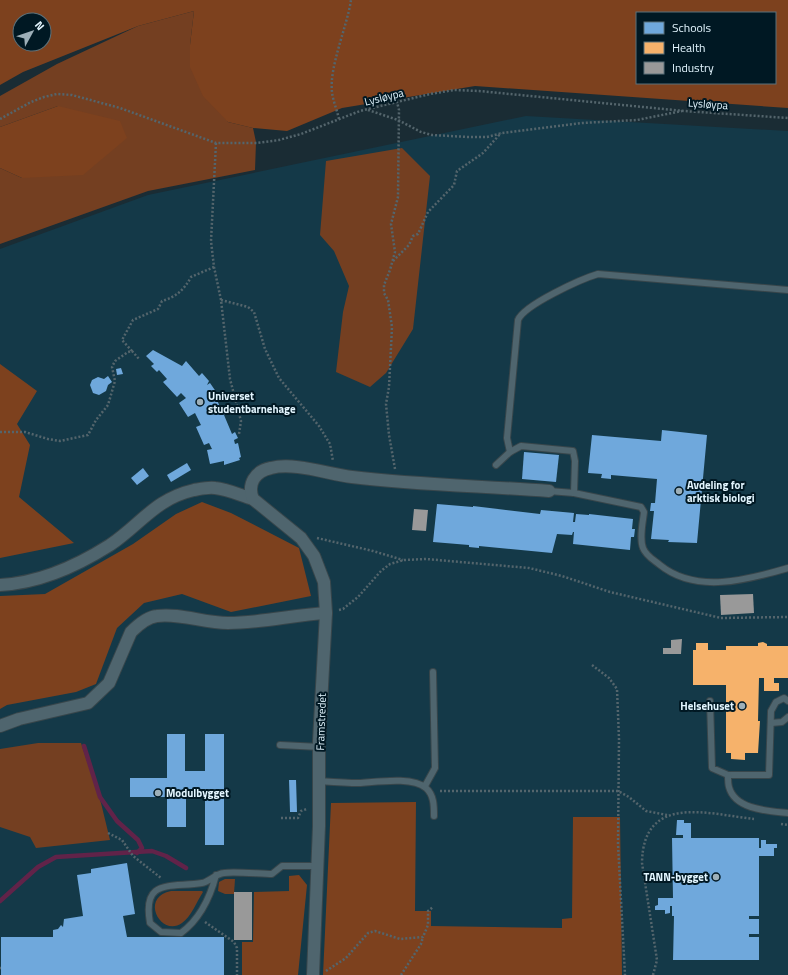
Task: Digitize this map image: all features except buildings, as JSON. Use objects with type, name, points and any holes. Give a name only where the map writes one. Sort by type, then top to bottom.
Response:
[{"type":"street","points":[[253,499],[250,492],[253,479],[262,471],[270,468],[291,467],[335,474],[395,480],[549,491]]},
{"type":"street","name":"Framstredet","points":[[0,585],[27,582],[46,577],[72,567],[111,544],[156,507],[180,494],[202,488],[214,488],[253,499],[294,531],[308,547],[319,567],[324,582],[326,613],[320,747],[317,866],[319,973]]},
{"type":"street","points":[[0,726],[19,719],[88,702],[100,694],[109,684],[131,632],[151,617],[165,615],[216,623],[233,623],[326,613]]},
{"type":"lane","points":[[510,452],[507,438],[518,320],[520,314],[529,307],[576,282],[598,274],[788,290]]},
{"type":"lane","points":[[496,464],[510,452],[521,446],[573,452],[575,461],[574,493]]},
{"type":"lane","points":[[549,491],[574,493],[641,507],[644,512],[642,546],[644,552],[671,574],[684,579],[708,582],[738,580],[760,577],[788,568]]},
{"type":"lane","points":[[425,786],[434,768],[433,672]]},
{"type":"lane","points":[[710,701],[712,768],[728,775],[769,775],[771,711],[776,702],[784,698],[788,701]]},
{"type":"lane","points":[[771,722],[782,722],[788,718]]},
{"type":"lane","points":[[280,745],[320,747]]},
{"type":"lane","points":[[728,775],[729,788],[737,800],[758,809],[788,813]]},
{"type":"lane","points":[[319,781],[406,782],[425,786],[430,792],[434,805],[434,816]]},
{"type":"lane","points":[[216,875],[211,892],[198,918],[181,933],[161,932],[150,923],[147,906],[153,893],[161,887],[204,883],[216,875],[225,872],[272,874],[282,866],[317,866]]},
{"type":"path","points":[[339,119],[332,91],[334,70],[348,19],[351,0]]},
{"type":"path","name":"Lysløypa","points":[[0,119],[31,102],[57,94],[72,95],[120,108],[216,143],[238,144],[279,140],[301,134],[339,119],[368,110],[397,102],[454,90],[479,91],[684,111],[788,118]]},
{"type":"path","points":[[395,480],[386,404],[390,387],[392,327],[388,300],[384,293],[386,277],[392,261],[394,244],[391,234],[391,224],[398,197],[397,102]]},
{"type":"path","points":[[368,110],[398,120],[421,132],[432,135],[487,137],[502,133],[582,123],[637,120],[684,111]]},
{"type":"path","points":[[392,261],[409,245],[413,236],[418,234],[428,212],[454,185],[457,171],[483,153],[502,133]]},
{"type":"path","points":[[216,143],[211,241],[214,267],[221,300],[230,379],[241,421],[239,434]]},
{"type":"path","points":[[139,359],[122,340],[133,320],[158,309],[162,301],[171,299],[179,294],[186,287],[191,277],[214,267]]},
{"type":"path","points":[[221,300],[248,308],[254,312],[265,349],[279,378],[311,414],[330,444],[335,474]]},
{"type":"path","points":[[0,432],[25,432],[60,441],[88,435],[96,420],[108,405],[114,381],[112,367],[115,361],[132,351]]},
{"type":"path","points":[[294,531],[332,543],[373,551],[404,560]]},
{"type":"path","points":[[326,613],[343,609],[358,597],[386,567],[404,560],[426,559],[529,568],[562,576],[610,592],[721,618],[788,617]]},
{"type":"path","points":[[592,665],[609,678],[617,689],[619,739],[618,844],[625,975]]},
{"type":"path","points":[[430,792],[618,792],[629,797],[646,810],[668,815]]},
{"type":"path","points":[[654,975],[657,960],[643,877],[642,851],[649,831],[659,820],[668,815],[685,811],[758,820]]},
{"type":"path","points":[[281,818],[298,818]]},
{"type":"path","points":[[773,822],[788,825]]},
{"type":"path","points":[[108,832],[122,840],[130,849],[133,856],[171,886]]},
{"type":"path","points":[[401,975],[421,944],[428,925],[428,911],[433,907]]},
{"type":"path","points":[[198,918],[234,942],[237,948],[237,975]]},
{"type":"path","points":[[319,973],[346,958],[368,933],[375,931],[400,939],[423,937]]},
{"type":"shaded area","points":[[0,0],[788,0],[788,108],[475,86],[342,108],[287,131],[253,128],[228,122],[203,96],[190,67],[190,45],[194,11],[138,26],[23,72],[0,85]]},
{"type":"shaded area","points":[[194,11],[190,45],[228,122],[253,128],[256,142],[255,170],[148,191],[0,244],[0,168],[22,178],[58,106],[0,127],[0,96],[57,64],[138,26]]},
{"type":"shaded area","points":[[58,106],[120,121],[127,138],[83,175],[22,178],[0,168],[0,127]]},
{"type":"shaded area","points":[[526,116],[788,131],[788,975],[0,975],[0,249],[148,195]]},
{"type":"shaded area","points":[[402,148],[430,176],[413,329],[386,373],[370,387],[336,372],[343,312],[349,286],[334,251],[320,235],[326,161]]},
{"type":"shaded area","points":[[0,364],[37,391],[17,424],[30,445],[19,497],[74,543],[0,558]]},
{"type":"shaded area","points":[[202,502],[231,513],[299,548],[311,596],[231,612],[182,594],[144,603],[117,628],[96,684],[76,692],[7,705],[0,709],[0,596],[45,594],[133,544],[176,514]]},
{"type":"shaded area","points":[[38,743],[81,743],[101,803],[110,840],[36,848],[30,837],[0,827],[0,749]]},
{"type":"shaded area","points":[[416,802],[415,911],[431,911],[431,926],[562,928],[562,919],[572,918],[573,817],[620,817],[622,975],[323,975],[331,803]]},
{"type":"shaded area","points":[[299,875],[307,885],[298,975],[242,975],[242,942],[253,942],[254,892],[289,891],[289,876]]},
{"type":"shaded area","points":[[225,879],[235,879],[234,894],[225,894],[218,891],[219,882]]},
{"type":"shaded area","points":[[171,891],[203,892],[188,917],[182,923],[174,926],[167,925],[161,921],[155,908],[156,901],[161,895]]},
{"type":"waterway","points":[[84,746],[100,797],[117,821],[138,840],[142,848],[137,853]]},
{"type":"waterway","points":[[0,901],[38,867],[56,857],[152,851],[166,856],[186,868]]},
{"type":"place","name":"Universet studentbarnehage","points":[[200,402]]},
{"type":"place","name":"Avdeling for arktisk biologi","points":[[679,491]]},
{"type":"place","name":"Helsehuset","points":[[742,706]]},
{"type":"place","name":"Modulbygget","points":[[158,793]]},
{"type":"place","name":"TANN-bygget","points":[[716,877]]}]
